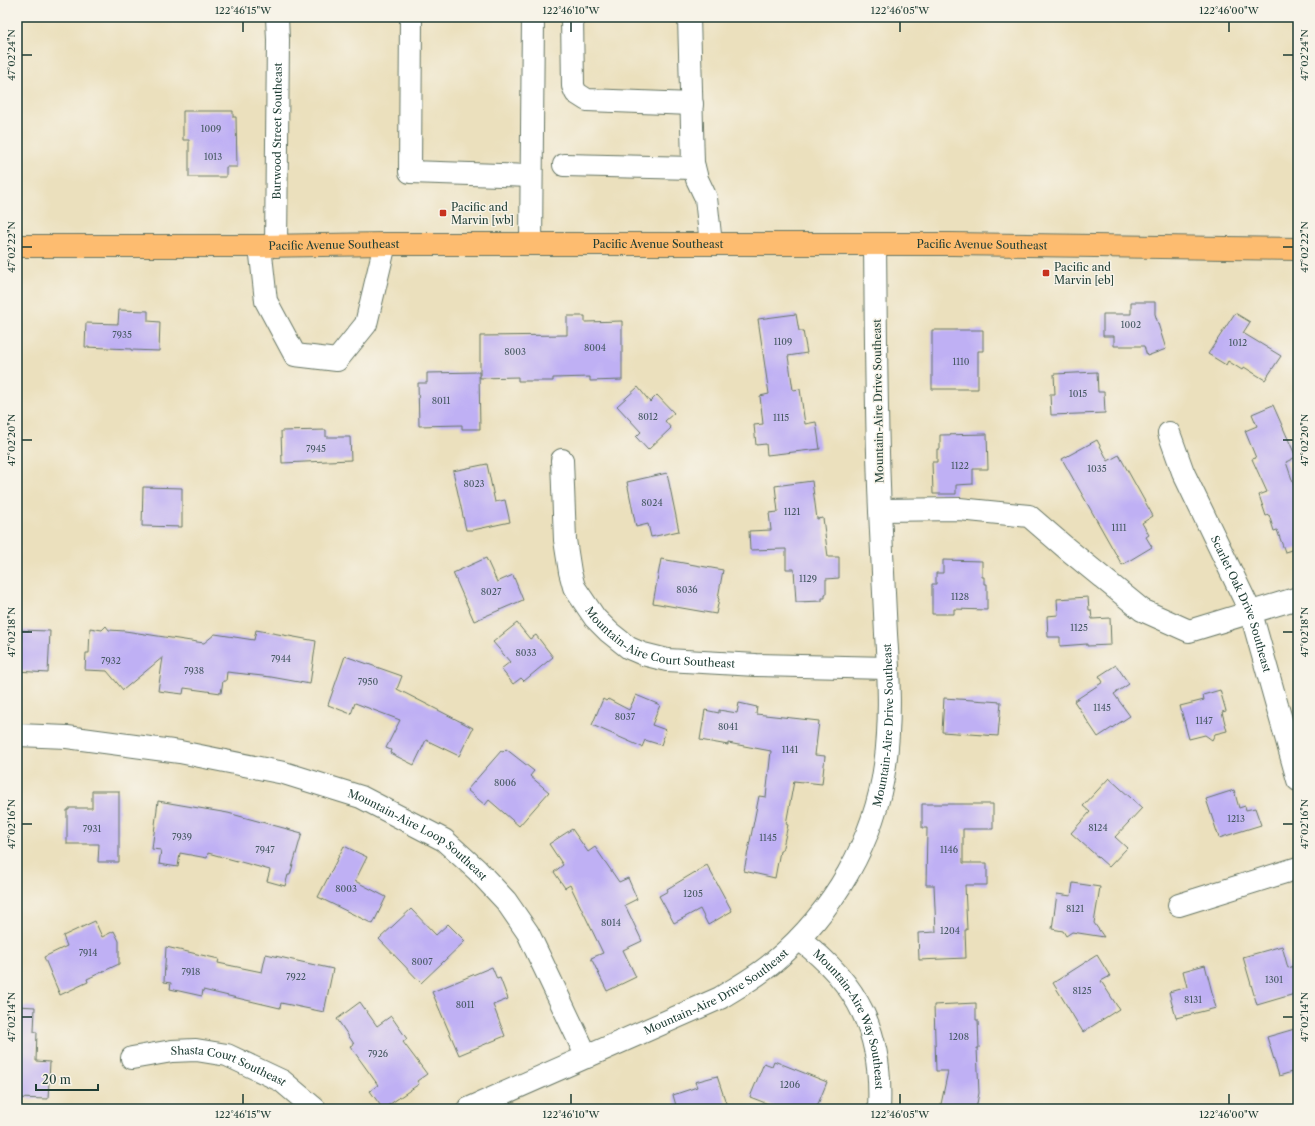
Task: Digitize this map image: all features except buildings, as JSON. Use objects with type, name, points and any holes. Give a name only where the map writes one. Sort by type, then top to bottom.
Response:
[{"type":"main road","name":"Pacific Avenue Southeast","points":[[17,246],[268,246],[385,244],[951,244],[1298,249]]},
{"type":"street","name":"Burwood Street Southeast","points":[[277,17],[278,40],[266,301],[295,355],[337,360],[366,324],[385,244]]},
{"type":"street","points":[[411,17],[410,172],[531,176]]},
{"type":"street","points":[[531,244],[533,17]]},
{"type":"street","points":[[572,17],[573,86],[576,94],[587,100],[692,104]]},
{"type":"street","points":[[689,17],[694,168],[697,179],[706,198],[711,244]]},
{"type":"street","points":[[564,166],[694,168]]},
{"type":"street","name":"Mountain-Aire Drive Southeast","points":[[587,1056],[720,998],[775,962],[813,923],[839,888],[860,850],[875,809],[885,766],[888,725],[888,668],[880,510],[875,244]]},
{"type":"street","name":"Scarlet Oak Drive Southeast","points":[[1169,433],[1183,472],[1251,613],[1298,780]]},
{"type":"street","name":"Mountain-Aire Court Southeast","points":[[562,460],[565,540],[574,587],[596,618],[609,632],[629,648],[643,654],[667,660],[756,665],[888,668]]},
{"type":"street","points":[[880,510],[959,509],[1029,516],[1142,610],[1190,631],[1298,598]]},
{"type":"street","name":"Mountain-Aire Loop Southeast","points":[[17,735],[67,737],[180,752],[284,773],[361,797],[444,840],[477,870],[506,901],[523,926],[587,1056]]},
{"type":"street","points":[[1179,905],[1298,868]]},
{"type":"street","name":"Mountain-Aire Way Southeast","points":[[799,939],[818,953],[836,971],[851,991],[863,1012],[872,1036],[878,1060],[880,1085],[879,1109]]},
{"type":"street","name":"Shasta Court Southeast","points":[[132,1058],[178,1050],[196,1050],[227,1055],[282,1081],[315,1109]]},
{"type":"street","points":[[468,1109],[587,1056]]},
{"type":"place","name":"Pacific and Marvin [wb]","points":[[443,213]]},
{"type":"place","name":"Pacific and Marvin [eb]","points":[[1046,273]]}]
